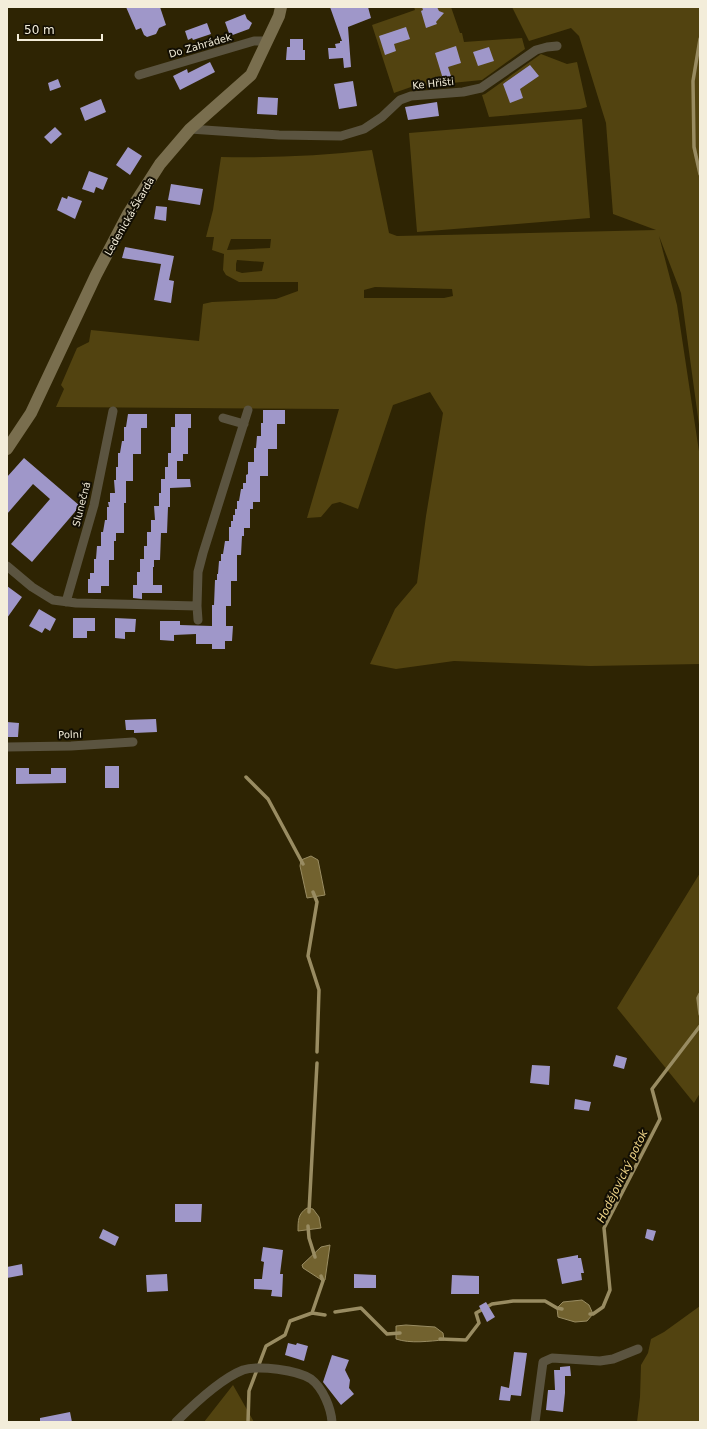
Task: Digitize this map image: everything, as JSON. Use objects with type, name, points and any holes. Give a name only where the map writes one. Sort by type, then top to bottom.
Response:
[{"type":"main road","name":"Ledenická-Škarda","points":[[7,449],[31,413],[96,275],[128,214],[160,164],[190,129],[251,75],[279,16],[281,7]]},
{"type":"street","name":"Do Zahrádek","points":[[139,75],[254,41],[267,41]]},
{"type":"street","name":"Ke Hřišti","points":[[190,129],[279,135],[341,136],[364,129],[382,117],[400,100],[411,96],[463,92],[481,88],[536,50],[557,46]]},
{"type":"street","points":[[198,620],[198,572],[248,410]]},
{"type":"street","name":"Slunečná","points":[[66,602],[94,505],[113,411]]},
{"type":"street","points":[[223,418],[244,424]]},
{"type":"street","points":[[7,566],[32,587],[53,600],[76,603],[197,606]]},
{"type":"street","name":"Polní","points":[[7,746],[71,746],[133,742]]},
{"type":"street","points":[[535,1422],[543,1362],[552,1358],[600,1362],[613,1359],[638,1349]]},
{"type":"street","points":[[176,1422],[192,1406],[227,1378],[244,1370],[264,1368],[290,1371],[311,1380],[322,1393],[329,1405],[332,1422]]},
{"type":"shaded area","points":[[414,7],[451,7],[460,33],[462,33],[464,42],[522,38],[525,49],[482,80],[411,87],[394,93],[372,25],[415,10]]},
{"type":"shaded area","points":[[512,7],[700,7],[700,432],[681,293],[659,236],[677,305],[700,458],[700,664],[590,666],[454,661],[396,669],[370,664],[395,609],[417,583],[426,516],[443,413],[430,392],[393,405],[358,509],[340,502],[332,504],[321,517],[307,518],[339,409],[56,407],[64,389],[61,385],[77,348],[89,342],[91,330],[199,341],[203,304],[212,302],[276,299],[298,291],[298,282],[239,282],[226,275],[223,270],[224,254],[212,250],[214,237],[206,237],[213,210],[221,157],[296,156],[372,150],[389,233],[397,236],[656,230],[613,214],[606,123],[579,36],[571,28],[529,41]],"holes":[[[231,239],[271,239],[270,248],[227,250]],[[237,260],[264,262],[262,271],[242,273],[236,271]],[[375,287],[452,289],[453,296],[444,298],[364,298],[364,290]]]},
{"type":"shaded area","points":[[541,54],[567,64],[577,62],[587,107],[580,109],[489,117],[482,95]]},
{"type":"shaded area","points":[[582,119],[590,218],[417,232],[409,133]]},
{"type":"shaded area","points":[[311,856],[318,860],[325,895],[307,898],[300,866],[301,860]]},
{"type":"shaded area","points":[[700,873],[700,1093],[694,1103],[617,1008]]},
{"type":"shaded area","points":[[307,1208],[313,1209],[319,1217],[321,1228],[298,1231],[299,1218]]},
{"type":"shaded area","points":[[330,1245],[325,1280],[323,1281],[303,1268],[302,1265],[321,1247]]},
{"type":"shaded area","points":[[582,1300],[589,1305],[593,1314],[587,1321],[575,1322],[558,1317],[557,1308],[563,1302]]},
{"type":"shaded area","points":[[700,1306],[700,1422],[637,1422],[640,1397],[641,1365],[648,1353],[651,1339],[664,1332]]},
{"type":"shaded area","points":[[406,1325],[435,1327],[443,1333],[444,1340],[414,1342],[396,1339],[396,1326]]},
{"type":"shaded area","points":[[233,1385],[254,1422],[204,1422]]},
{"type":"building","points":[[126,7],[160,7],[166,25],[159,28],[156,34],[147,37],[144,35],[141,28],[136,30]]},
{"type":"building","points":[[330,7],[368,7],[371,18],[348,27],[351,67],[344,68],[343,58],[329,59],[328,48],[336,48],[335,44],[342,41]]},
{"type":"building","points":[[422,7],[437,7],[439,11],[444,13],[436,22],[437,24],[426,28],[421,11],[423,10]]},
{"type":"building","points":[[245,14],[247,19],[252,23],[249,29],[230,36],[225,22]]},
{"type":"building","points":[[207,23],[211,34],[193,40],[192,38],[188,40],[185,31]]},
{"type":"building","points":[[406,27],[410,39],[394,44],[396,51],[385,55],[379,36]]},
{"type":"building","points":[[290,39],[303,39],[305,60],[286,60],[287,47],[290,47]]},
{"type":"building","points":[[456,46],[461,63],[448,67],[451,76],[443,79],[435,53]]},
{"type":"building","points":[[489,47],[494,61],[478,66],[473,52]]},
{"type":"building","points":[[210,62],[215,72],[180,90],[173,76],[187,69],[188,73]]},
{"type":"building","points":[[530,65],[539,76],[520,89],[523,98],[510,103],[503,84]]},
{"type":"building","points":[[58,79],[61,87],[50,91],[48,83]]},
{"type":"building","points":[[353,81],[357,106],[339,109],[334,84]]},
{"type":"building","points":[[258,97],[278,98],[277,115],[257,114]]},
{"type":"building","points":[[101,99],[106,112],[85,121],[80,108]]},
{"type":"building","points":[[437,102],[439,116],[408,120],[405,107]]},
{"type":"building","points":[[55,127],[62,134],[51,144],[44,137]]},
{"type":"building","points":[[128,147],[142,156],[130,175],[116,165]]},
{"type":"building","points":[[89,171],[108,178],[103,190],[96,187],[94,193],[82,189]]},
{"type":"building","points":[[171,184],[203,189],[200,205],[168,200]]},
{"type":"building","points":[[68,196],[82,201],[75,219],[57,210],[62,197],[67,199]]},
{"type":"building","points":[[156,206],[167,207],[166,221],[154,219]]},
{"type":"building","points":[[125,247],[174,256],[169,280],[174,281],[171,303],[154,300],[161,264],[122,258]]},
{"type":"building","points":[[263,410],[285,410],[285,424],[277,424],[277,449],[268,449],[268,476],[260,476],[260,502],[253,502],[253,509],[250,509],[250,528],[244,528],[241,555],[237,555],[237,581],[231,581],[231,606],[226,606],[226,626],[233,626],[232,641],[225,641],[225,649],[212,649],[212,644],[196,644],[196,634],[174,635],[174,641],[160,640],[160,621],[180,621],[180,625],[212,626],[212,605],[214,605],[215,580],[217,580],[219,561],[221,561],[221,554],[223,554],[225,541],[229,541],[229,527],[231,527],[231,521],[233,521],[233,515],[235,515],[235,509],[237,509],[237,501],[239,501],[241,489],[243,489],[243,483],[246,483],[248,462],[254,462],[254,448],[256,448],[257,436],[261,436]]},
{"type":"building","points":[[128,414],[147,414],[147,428],[141,428],[141,454],[133,454],[133,481],[126,481],[124,533],[116,533],[116,541],[114,541],[114,560],[109,560],[109,586],[101,586],[101,593],[88,593],[88,579],[90,579],[90,573],[94,573],[94,559],[96,559],[97,546],[101,546],[101,532],[103,532],[105,520],[107,520],[107,507],[109,507],[108,502],[110,502],[110,493],[115,493],[114,480],[116,480],[116,467],[118,467],[118,453],[120,453],[122,441],[124,441],[124,427],[126,427]]},
{"type":"building","points":[[175,414],[191,414],[191,428],[188,428],[188,454],[183,454],[183,461],[177,461],[177,479],[190,479],[191,487],[170,488],[170,507],[168,507],[167,533],[161,533],[160,560],[154,560],[153,567],[153,585],[162,585],[162,593],[142,593],[142,599],[133,598],[133,585],[137,585],[137,572],[140,572],[140,559],[144,559],[144,546],[147,546],[147,532],[151,532],[151,520],[155,520],[154,506],[159,506],[161,479],[165,479],[165,467],[168,467],[168,453],[171,453],[171,427],[175,427]]},
{"type":"building","points":[[24,458],[80,506],[32,562],[11,544],[50,499],[33,484],[7,514],[7,477]]},
{"type":"building","points":[[7,586],[22,597],[7,618]]},
{"type":"building","points":[[39,609],[56,619],[50,631],[45,628],[42,633],[29,626]]},
{"type":"building","points":[[73,618],[95,618],[95,631],[87,631],[87,638],[73,638]]},
{"type":"building","points":[[115,618],[136,619],[135,632],[125,632],[125,639],[115,638]]},
{"type":"building","points":[[156,719],[157,732],[134,733],[134,730],[126,730],[125,720]]},
{"type":"building","points":[[7,722],[19,723],[18,737],[7,737]]},
{"type":"building","points":[[105,766],[119,766],[119,788],[105,788]]},
{"type":"building","points":[[16,768],[29,768],[29,774],[51,774],[51,768],[66,768],[66,783],[16,784]]},
{"type":"building","points":[[616,1055],[627,1058],[624,1069],[613,1066]]},
{"type":"building","points":[[532,1065],[550,1066],[549,1085],[530,1083]]},
{"type":"building","points":[[575,1099],[591,1102],[589,1111],[574,1109]]},
{"type":"building","points":[[175,1204],[202,1204],[201,1222],[175,1222]]},
{"type":"building","points":[[103,1229],[119,1237],[115,1246],[99,1238]]},
{"type":"building","points":[[647,1229],[656,1231],[653,1241],[645,1238]]},
{"type":"building","points":[[263,1247],[283,1250],[280,1274],[283,1274],[282,1297],[271,1296],[272,1290],[254,1289],[254,1279],[262,1279],[264,1262],[261,1261]]},
{"type":"building","points":[[578,1255],[578,1258],[581,1258],[584,1273],[581,1273],[582,1280],[562,1284],[557,1259]]},
{"type":"building","points":[[22,1264],[23,1275],[7,1278],[7,1267]]},
{"type":"building","points":[[167,1274],[168,1291],[147,1292],[146,1275]]},
{"type":"building","points":[[354,1274],[376,1275],[376,1288],[354,1288]]},
{"type":"building","points":[[452,1275],[479,1276],[479,1294],[451,1294]]},
{"type":"building","points":[[486,1302],[495,1317],[487,1322],[479,1306]]},
{"type":"building","points":[[288,1343],[296,1345],[297,1343],[308,1346],[304,1361],[285,1355]]},
{"type":"building","points":[[514,1352],[527,1353],[521,1396],[511,1395],[510,1401],[499,1400],[501,1386],[509,1388]]},
{"type":"building","points":[[332,1355],[349,1360],[345,1370],[350,1380],[349,1388],[354,1394],[341,1405],[323,1382]]},
{"type":"building","points":[[570,1366],[571,1376],[565,1376],[563,1412],[546,1410],[548,1390],[555,1390],[554,1370],[560,1370],[560,1367]]},
{"type":"building","points":[[70,1412],[72,1422],[40,1422],[40,1418]]},
{"type":"waterway","points":[[700,39],[693,81],[694,147],[700,174]]},
{"type":"waterway","points":[[246,777],[268,799],[303,864]]},
{"type":"waterway","points":[[313,892],[317,902],[308,956],[319,990],[317,1052]]},
{"type":"waterway","name":"Hodějovický potok","points":[[700,994],[698,998],[700,1014]]},
{"type":"waterway","name":"Hodějovický potok","points":[[590,1314],[593,1314],[603,1307],[610,1290],[604,1228],[660,1119],[652,1089],[700,1026]]},
{"type":"waterway","points":[[309,1212],[317,1063]]},
{"type":"waterway","points":[[308,1226],[309,1238],[315,1257]]},
{"type":"waterway","points":[[312,1313],[323,1281],[321,1276]]},
{"type":"waterway","name":"Hodějovický potok","points":[[440,1339],[466,1340],[479,1323],[476,1313],[492,1304],[513,1301],[545,1301],[557,1308],[562,1309]]},
{"type":"waterway","name":"Hodějovický potok","points":[[335,1312],[361,1308],[387,1334],[400,1333]]},
{"type":"waterway","name":"Hodějovický potok","points":[[248,1422],[249,1391],[266,1346],[285,1335],[290,1321],[312,1313],[325,1315]]}]
